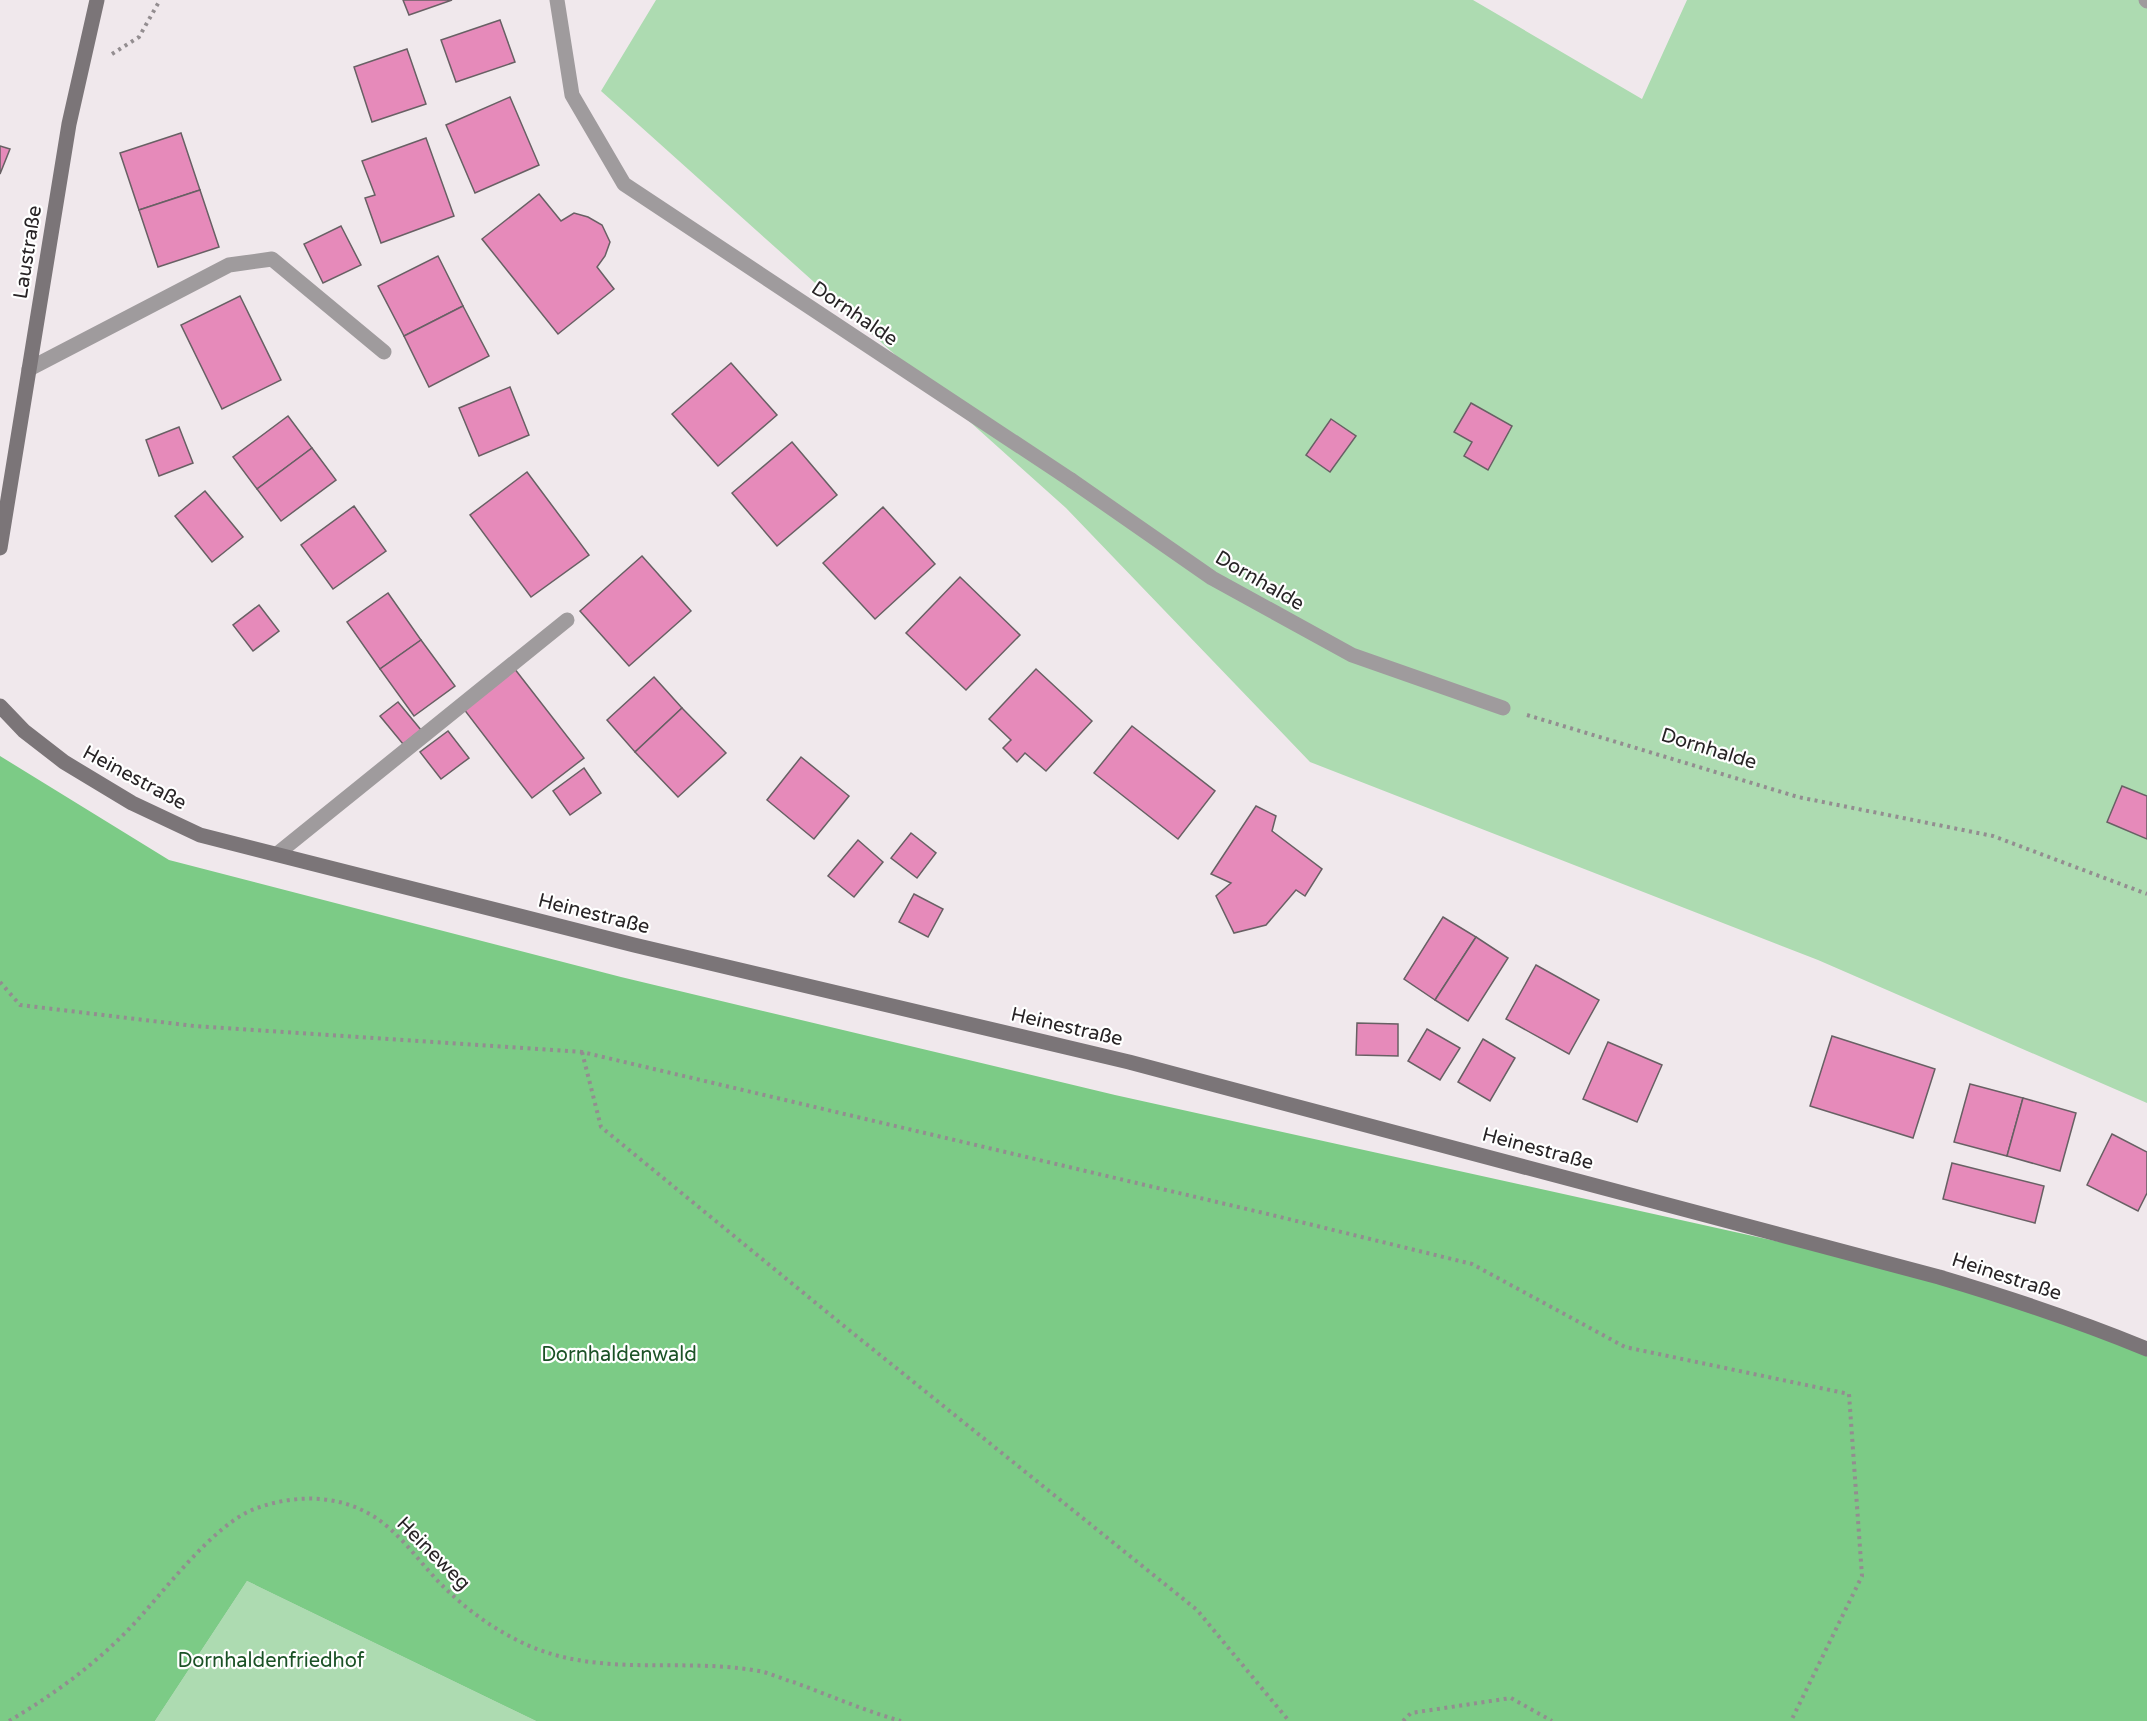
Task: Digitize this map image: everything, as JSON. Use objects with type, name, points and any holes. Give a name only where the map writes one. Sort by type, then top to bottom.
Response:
[{"type":"main road","name":"Laustraße","points":[[0,548],[69,124],[97,0]]},
{"type":"main road","name":"Heinestraße","points":[[0,706],[24,731],[64,762],[132,803],[200,835],[645,948],[1198,1080],[1939,1277],[2089,1325],[2147,1349]]},
{"type":"street","name":"Dornhalde","points":[[557,0],[572,95],[624,184],[1071,480],[1212,578],[1352,655],[1503,708]]},
{"type":"street","points":[[29,369],[229,265],[272,259],[384,352]]},
{"type":"street","points":[[277,854],[567,620]]},
{"type":"path","points":[[83,64],[115,53],[139,37],[160,0]]},
{"type":"path","name":"Dornhalde","points":[[1503,708],[1798,797],[1993,836],[2147,894]]},
{"type":"path","points":[[0,982],[20,1005],[182,1025],[582,1052],[1472,1264],[1625,1347],[1849,1394],[1862,1576],[1791,1721]]},
{"type":"path","points":[[582,1052],[601,1126],[848,1330],[1197,1610],[1288,1721]]},
{"type":"path","name":"Heineweg","points":[[9,1721],[48,1698],[88,1667],[128,1630],[222,1528],[254,1509],[291,1499],[327,1498],[361,1509],[388,1527],[448,1592],[478,1617],[513,1639],[552,1655],[598,1665],[718,1665],[762,1672],[902,1721]]},
{"type":"path","points":[[1403,1721],[1410,1713],[1511,1698],[1552,1721]]},
{"type":"green space","points":[[656,0],[1473,0],[1642,99],[1687,0],[2147,0],[2147,1103],[1818,960],[1310,762],[1066,508],[601,91]]},
{"type":"green space","name":"Dornhaldenwald","points":[[0,756],[169,860],[621,977],[1115,1095],[1939,1277],[2147,1349],[2147,1721],[536,1721],[247,1581],[155,1721],[0,1721]]},
{"type":"green space","name":"Dornhaldenfriedhof","points":[[247,1581],[536,1721],[155,1721]]},
{"type":"building","points":[[403,0],[452,0],[409,15]]},
{"type":"building","points":[[500,20],[515,62],[456,82],[441,40]]},
{"type":"building","points":[[407,49],[426,104],[372,122],[354,67]]},
{"type":"building","points":[[510,97],[539,165],[475,193],[446,125]]},
{"type":"building","points":[[181,133],[200,190],[139,210],[120,153]]},
{"type":"building","points":[[426,138],[454,216],[381,243],[365,198],[375,195],[362,161]]},
{"type":"building","points":[[0,146],[10,149],[0,174]]},
{"type":"building","points":[[200,190],[219,247],[158,267],[139,210]]},
{"type":"building","points":[[539,194],[561,221],[574,213],[588,217],[602,225],[610,242],[605,256],[597,267],[614,289],[558,334],[482,239]]},
{"type":"building","points":[[341,226],[361,265],[323,283],[304,244]]},
{"type":"building","points":[[438,256],[463,306],[404,336],[378,286]]},
{"type":"building","points":[[240,296],[281,380],[222,409],[181,325]]},
{"type":"building","points":[[463,306],[489,356],[429,387],[404,336]]},
{"type":"building","points":[[731,363],[777,415],[718,466],[672,414]]},
{"type":"building","points":[[510,387],[529,435],[479,456],[459,408]]},
{"type":"building","points":[[1471,403],[1512,426],[1488,470],[1464,456],[1472,442],[1454,432]]},
{"type":"building","points":[[288,416],[312,448],[257,489],[233,457]]},
{"type":"building","points":[[1331,419],[1356,436],[1330,472],[1306,455]]},
{"type":"building","points":[[179,427],[193,463],[159,476],[146,440]]},
{"type":"building","points":[[792,442],[837,495],[777,546],[732,493]]},
{"type":"building","points":[[312,448],[336,480],[281,521],[257,489]]},
{"type":"building","points":[[527,472],[589,555],[531,597],[470,515]]},
{"type":"building","points":[[205,491],[243,537],[212,562],[175,516]]},
{"type":"building","points":[[354,506],[386,551],[333,589],[301,545]]},
{"type":"building","points":[[883,507],[935,564],[875,619],[823,563]]},
{"type":"building","points":[[642,556],[691,611],[629,666],[580,611]]},
{"type":"building","points":[[960,577],[1020,635],[966,690],[906,633]]},
{"type":"building","points":[[388,593],[421,640],[380,669],[347,622]]},
{"type":"building","points":[[259,605],[279,631],[253,651],[233,625]]},
{"type":"building","points":[[421,640],[455,686],[414,716],[380,669]]},
{"type":"building","points":[[514,668],[584,758],[532,798],[463,708]]},
{"type":"building","points":[[1036,669],[1092,721],[1046,771],[1025,753],[1017,762],[1003,748],[1011,740],[989,719]]},
{"type":"building","points":[[654,677],[682,708],[635,752],[607,720]]},
{"type":"building","points":[[398,702],[421,730],[403,744],[380,716]]},
{"type":"building","points":[[682,708],[726,753],[678,797],[635,752]]},
{"type":"building","points":[[1132,726],[1215,791],[1178,839],[1094,773]]},
{"type":"building","points":[[448,731],[469,758],[441,779],[420,752]]},
{"type":"building","points":[[801,757],[849,796],[814,839],[767,800]]},
{"type":"building","points":[[584,768],[601,793],[570,815],[553,791]]},
{"type":"building","points":[[2122,786],[2147,796],[2147,839],[2107,822]]},
{"type":"building","points":[[1256,806],[1276,816],[1272,831],[1322,869],[1305,896],[1296,890],[1266,925],[1234,933],[1216,896],[1231,883],[1211,874]]},
{"type":"building","points":[[911,833],[936,853],[917,878],[891,858]]},
{"type":"building","points":[[858,840],[883,862],[854,897],[828,876]]},
{"type":"building","points":[[914,894],[943,909],[928,937],[899,922]]},
{"type":"building","points":[[1443,917],[1476,937],[1435,1000],[1404,979]]},
{"type":"building","points":[[1476,937],[1508,958],[1468,1021],[1435,1000]]},
{"type":"building","points":[[1536,965],[1599,1000],[1569,1054],[1506,1019]]},
{"type":"building","points":[[1357,1023],[1398,1024],[1398,1056],[1356,1055]]},
{"type":"building","points":[[1427,1029],[1460,1048],[1440,1080],[1408,1061]]},
{"type":"building","points":[[1832,1036],[1935,1069],[1913,1138],[1810,1106]]},
{"type":"building","points":[[1483,1039],[1515,1058],[1490,1101],[1458,1082]]},
{"type":"building","points":[[1608,1042],[1662,1065],[1637,1122],[1583,1099]]},
{"type":"building","points":[[1970,1084],[2023,1098],[2007,1156],[1954,1142]]},
{"type":"building","points":[[2023,1098],[2076,1113],[2060,1171],[2007,1156]]},
{"type":"building","points":[[2112,1134],[2147,1152],[2147,1193],[2138,1211],[2087,1185]]},
{"type":"building","points":[[1952,1163],[2044,1186],[2035,1223],[1943,1199]]}]
